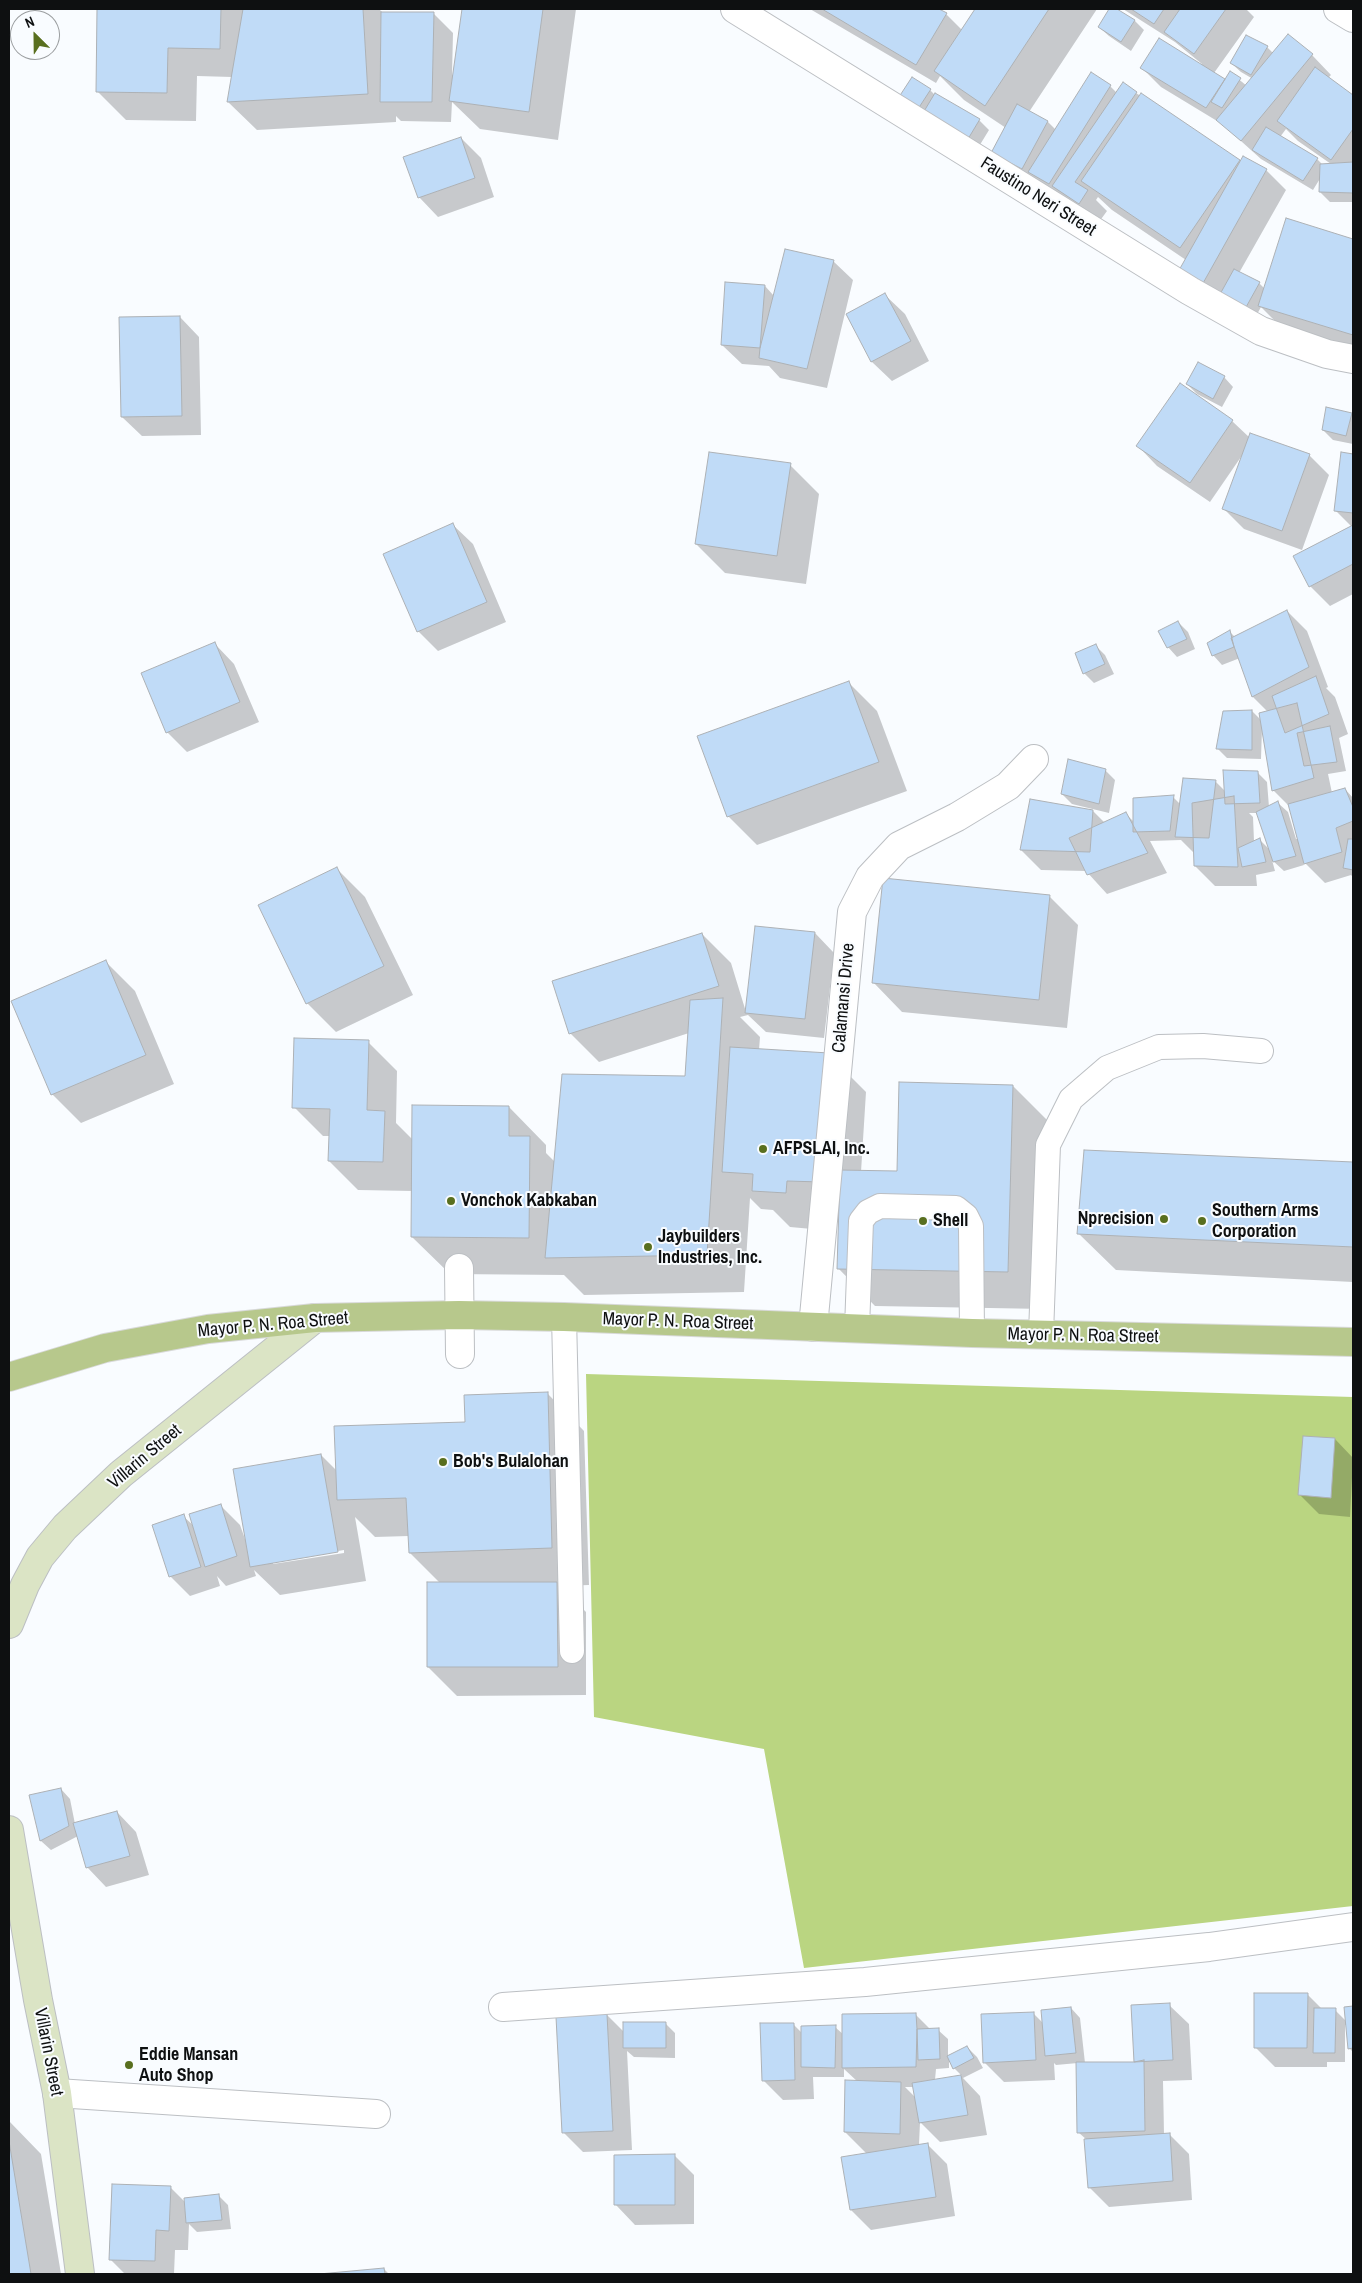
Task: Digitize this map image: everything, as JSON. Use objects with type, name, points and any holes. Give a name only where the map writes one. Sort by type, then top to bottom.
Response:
[{"type":"main road","name":"Mayor P. N. Roa Street","points":[[9,1376],[105,1348],[208,1329],[315,1318],[564,1317],[972,1333],[1353,1342]]},
{"type":"main road","name":"Villarin Street","points":[[9,1624],[25,1585],[40,1557],[65,1528],[121,1474],[315,1318]]},
{"type":"main road","name":"Villarin Street","points":[[9,1830],[38,2000],[57,2093],[80,2274]]},
{"type":"street","name":"Faustino Neri Street","points":[[735,9],[1198,296],[1261,331],[1327,354],[1353,359]]},
{"type":"street","points":[[1338,9],[1353,18]]},
{"type":"street","name":"Calamansi Drive","points":[[813,1327],[852,912],[870,877],[899,846],[957,817],[1008,786],[1034,759]]},
{"type":"street","points":[[459,1268],[460,1354]]},
{"type":"street","points":[[503,2007],[865,1982],[1200,1948],[1353,1927]]},
{"type":"street","points":[[57,2093],[376,2114]]},
{"type":"lane","points":[[1041,1334],[1048,1145],[1071,1099],[1107,1068],[1159,1047],[1203,1046],[1260,1051]]},
{"type":"lane","points":[[858,1328],[861,1221],[868,1212],[880,1206],[956,1208],[966,1216],[971,1226],[972,1333]]},
{"type":"lane","points":[[564,1317],[572,1652]]},
{"type":"green space","points":[[586,1374],[1353,1397],[1353,1906],[804,1968],[764,1749],[594,1717]]},
{"type":"building","points":[[97,9],[221,9],[220,49],[168,48],[167,93],[96,92]]},
{"type":"building","points":[[243,9],[363,9],[368,94],[227,102]]},
{"type":"building","points":[[462,9],[543,9],[529,112],[449,101]]},
{"type":"building","points":[[822,9],[939,9],[947,13],[916,65]]},
{"type":"building","points":[[975,9],[1049,9],[985,106],[934,71]]},
{"type":"building","points":[[1109,9],[1117,9],[1135,20],[1121,42],[1098,27]]},
{"type":"building","points":[[1131,9],[1164,9],[1154,24]]},
{"type":"building","points":[[1180,9],[1226,9],[1194,54],[1164,32]]},
{"type":"building","points":[[381,12],[434,12],[432,102],[380,102]]},
{"type":"building","points":[[1288,34],[1313,54],[1241,141],[1216,120]]},
{"type":"building","points":[[1246,35],[1268,46],[1251,75],[1230,63]]},
{"type":"building","points":[[1159,38],[1225,79],[1206,108],[1140,68]]},
{"type":"building","points":[[1315,67],[1353,95],[1353,129],[1331,160],[1277,121]]},
{"type":"building","points":[[1230,71],[1241,78],[1222,108],[1211,102]]},
{"type":"building","points":[[1091,72],[1111,85],[1049,184],[1028,172]]},
{"type":"building","points":[[912,77],[931,89],[916,112],[897,100]]},
{"type":"building","points":[[1123,82],[1137,92],[1075,182],[1088,190],[1079,204],[1052,186]]},
{"type":"building","points":[[935,93],[980,119],[968,139],[923,113]]},
{"type":"building","points":[[1141,93],[1240,160],[1180,248],[1081,181]]},
{"type":"building","points":[[1017,104],[1048,121],[1022,169],[991,153]]},
{"type":"building","points":[[1266,127],[1318,158],[1303,181],[1252,150]]},
{"type":"building","points":[[461,137],[475,178],[418,198],[403,157]]},
{"type":"building","points":[[1243,156],[1267,169],[1202,285],[1178,272]]},
{"type":"building","points":[[1353,162],[1353,193],[1319,192],[1320,164]]},
{"type":"building","points":[[1286,218],[1353,239],[1353,335],[1258,306]]},
{"type":"building","points":[[785,249],[834,260],[807,369],[759,358]]},
{"type":"building","points":[[1234,269],[1260,282],[1245,309],[1219,296]]},
{"type":"building","points":[[725,282],[765,285],[760,348],[721,345]]},
{"type":"building","points":[[885,293],[911,341],[871,362],[846,314]]},
{"type":"building","points":[[180,316],[182,416],[121,417],[119,317]]},
{"type":"building","points":[[1198,362],[1225,376],[1213,399],[1186,384]]},
{"type":"building","points":[[1180,383],[1233,420],[1190,483],[1136,446]]},
{"type":"building","points":[[1326,407],[1352,413],[1346,436],[1322,430]]},
{"type":"building","points":[[1250,433],[1310,454],[1282,531],[1222,509]]},
{"type":"building","points":[[709,452],[791,463],[777,556],[695,544]]},
{"type":"building","points":[[1341,452],[1353,454],[1353,513],[1334,511]]},
{"type":"building","points":[[453,523],[487,602],[417,632],[383,554]]},
{"type":"building","points":[[1353,525],[1353,564],[1309,587],[1293,556]]},
{"type":"building","points":[[1287,610],[1309,667],[1252,697],[1231,638]]},
{"type":"building","points":[[1178,621],[1187,639],[1167,648],[1158,631]]},
{"type":"building","points":[[1230,630],[1234,647],[1212,656],[1207,643]]},
{"type":"building","points":[[215,642],[240,702],[166,733],[141,673]]},
{"type":"building","points":[[1096,644],[1105,664],[1083,674],[1075,653]]},
{"type":"building","points":[[1316,676],[1329,714],[1285,733],[1272,696]]},
{"type":"building","points":[[849,681],[879,762],[727,817],[697,736]]},
{"type":"building","points":[[1297,703],[1314,778],[1272,791],[1259,713]]},
{"type":"building","points":[[1252,710],[1252,750],[1216,749],[1223,711]]},
{"type":"building","points":[[1330,726],[1337,762],[1304,766],[1297,733]]},
{"type":"building","points":[[1068,759],[1106,769],[1099,804],[1061,794]]},
{"type":"building","points":[[1223,770],[1258,771],[1260,803],[1225,804]]},
{"type":"building","points":[[1183,778],[1216,780],[1209,838],[1175,837]]},
{"type":"building","points":[[1345,788],[1353,807],[1353,821],[1336,828],[1342,852],[1304,864],[1288,804]]},
{"type":"building","points":[[1174,795],[1170,831],[1133,832],[1133,798]]},
{"type":"building","points":[[1234,796],[1238,867],[1194,866],[1192,803]]},
{"type":"building","points":[[1030,799],[1093,810],[1090,852],[1020,850]]},
{"type":"building","points":[[1278,801],[1296,856],[1273,862],[1256,812]]},
{"type":"building","points":[[1126,812],[1148,853],[1087,875],[1069,838]]},
{"type":"building","points":[[1260,838],[1266,862],[1242,867],[1238,848]]},
{"type":"building","points":[[1348,839],[1353,839],[1353,870],[1343,868]]},
{"type":"building","points":[[337,867],[384,966],[306,1004],[258,905]]},
{"type":"building","points":[[883,878],[1050,895],[1039,1000],[872,983]]},
{"type":"building","points":[[755,926],[815,932],[805,1019],[745,1013]]},
{"type":"building","points":[[702,933],[719,986],[569,1034],[552,981]]},
{"type":"building","points":[[106,960],[146,1055],[51,1095],[11,1001]]},
{"type":"building","points":[[723,998],[707,1255],[545,1258],[562,1074],[685,1076],[690,1000]]},
{"type":"building","points":[[294,1038],[369,1040],[367,1110],[385,1111],[383,1162],[328,1161],[330,1109],[292,1108]]},
{"type":"building","points":[[730,1047],[829,1053],[821,1182],[787,1181],[786,1193],[752,1191],[753,1174],[722,1172]]},
{"type":"building","points":[[899,1082],[1013,1085],[1008,1272],[837,1269],[840,1170],[897,1171]]},
{"type":"building","points":[[412,1105],[509,1106],[509,1136],[530,1136],[529,1238],[411,1237]]},
{"type":"building","points":[[1084,1150],[1353,1162],[1353,1247],[1077,1234]]},
{"type":"building","name":"Bob's Bulalohan","points":[[548,1392],[552,1548],[409,1553],[406,1498],[337,1500],[334,1426],[465,1422],[464,1395]]},
{"type":"building","points":[[1303,1436],[1335,1438],[1331,1498],[1298,1495]]},
{"type":"building","points":[[321,1454],[338,1552],[250,1567],[233,1469]]},
{"type":"building","points":[[221,1504],[237,1556],[205,1567],[189,1514]]},
{"type":"building","points":[[184,1514],[201,1567],[169,1577],[152,1525]]},
{"type":"building","points":[[427,1582],[557,1582],[558,1667],[427,1667]]},
{"type":"building","points":[[61,1788],[69,1826],[40,1841],[29,1795]]},
{"type":"building","points":[[117,1811],[130,1856],[86,1868],[73,1823]]},
{"type":"building","points":[[1254,1993],[1308,1993],[1307,2048],[1254,2048]]},
{"type":"building","points":[[1170,2003],[1173,2060],[1134,2062],[1131,2005]]},
{"type":"building","points":[[1353,2006],[1353,2048],[1348,2049],[1344,2007]]},
{"type":"building","points":[[1071,2007],[1076,2053],[1045,2056],[1041,2010]]},
{"type":"building","points":[[1314,2008],[1336,2008],[1335,2053],[1313,2053]]},
{"type":"building","points":[[1034,2012],[1036,2060],[983,2063],[981,2014]]},
{"type":"building","points":[[916,2013],[916,2067],[842,2068],[842,2014]]},
{"type":"building","points":[[607,2014],[613,2131],[562,2133],[556,2017]]},
{"type":"building","points":[[623,2022],[666,2022],[666,2048],[623,2048]]},
{"type":"building","points":[[760,2023],[794,2023],[795,2080],[762,2081]]},
{"type":"building","points":[[836,2025],[835,2068],[801,2067],[801,2026]]},
{"type":"building","points":[[939,2028],[940,2059],[918,2060],[917,2029]]},
{"type":"building","points":[[967,2046],[974,2058],[953,2069],[947,2056]]},
{"type":"building","points":[[1144,2060],[1145,2131],[1077,2133],[1076,2062],[1134,2062]]},
{"type":"building","points":[[961,2075],[968,2115],[919,2123],[912,2083]]},
{"type":"building","points":[[845,2080],[901,2082],[900,2134],[844,2132]]},
{"type":"building","points":[[1170,2133],[1173,2181],[1088,2188],[1084,2139]]},
{"type":"building","points":[[9,2141],[31,2274],[9,2274]]},
{"type":"building","points":[[928,2143],[936,2197],[850,2210],[841,2157]]},
{"type":"building","points":[[675,2154],[675,2205],[614,2205],[614,2155]]},
{"type":"building","points":[[112,2184],[171,2186],[169,2231],[156,2230],[155,2261],[109,2260]]},
{"type":"building","points":[[219,2194],[222,2220],[186,2223],[184,2198]]},
{"type":"building","points":[[384,2268],[385,2274],[319,2274]]},
{"type":"place","name":"AFPSLAI, Inc.","points":[[763,1149]]},
{"type":"place","name":"Vonchok Kabkaban","points":[[451,1201]]},
{"type":"place","name":"Nprecision","points":[[1164,1219]]},
{"type":"place","name":"Shell","points":[[923,1221]]},
{"type":"place","name":"Southern Arms Corporation","points":[[1202,1221]]},
{"type":"place","name":"Jaybuilders Industries, Inc.","points":[[648,1247]]},
{"type":"place","name":"Bob's Bulalohan","points":[[443,1462]]},
{"type":"place","name":"Eddie Mansan Auto Shop","points":[[129,2065]]}]
